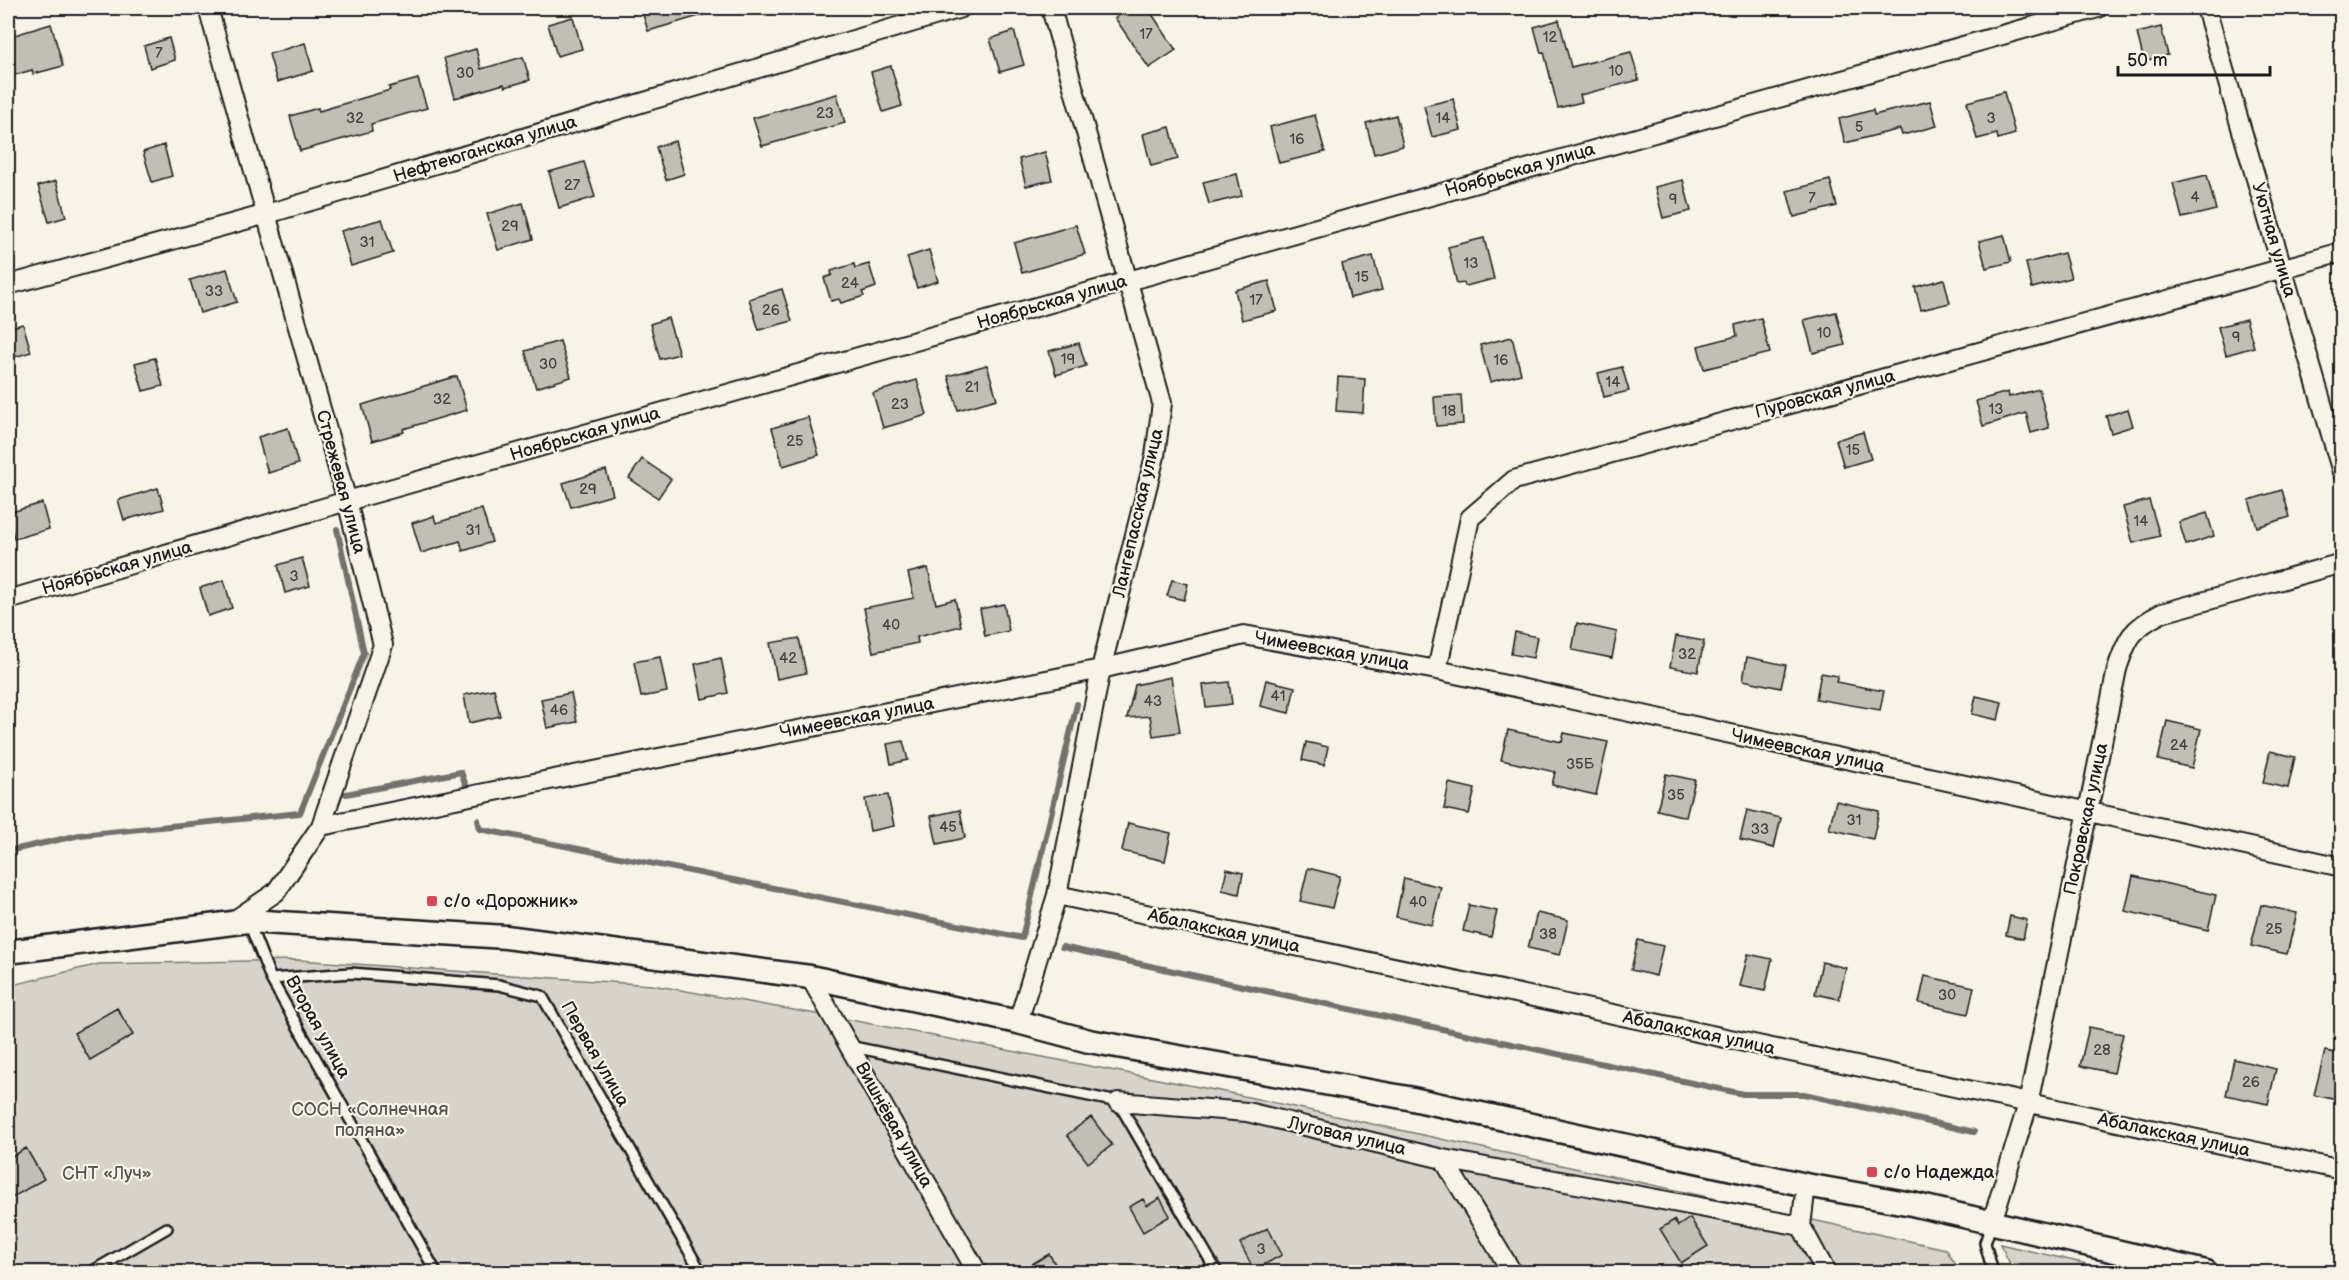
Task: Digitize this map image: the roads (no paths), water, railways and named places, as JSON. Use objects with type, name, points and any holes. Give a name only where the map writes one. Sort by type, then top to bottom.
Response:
[{"type":"street","name":"Стрежевая улица","points":[[208,8],[347,501],[383,645],[321,826],[276,892],[240,921]]},
{"type":"street","name":"Нефтеюганская улица","points":[[8,285],[267,214],[961,8]]},
{"type":"street","name":"Лангепасская улица","points":[[1018,1022],[1057,895],[1101,669],[1155,456],[1162,403],[1051,8]]},
{"type":"street","name":"Ноябрьская улица","points":[[8,600],[347,501],[2098,8]]},
{"type":"street","name":"Уютная улица","points":[[2206,8],[2342,472]]},
{"type":"street","name":"Пуровская улица","points":[[1437,670],[1470,518],[1514,480],[2342,252]]},
{"type":"street","name":"Покровская улица","points":[[1992,1222],[2028,1104],[2117,669],[2129,638],[2141,624],[2162,613],[2342,563]]},
{"type":"street","name":"Чимеевская улица","points":[[321,826],[1101,669],[1244,635],[1437,670],[2342,867]]},
{"type":"street","name":"Абалакская улица","points":[[1057,895],[2342,1170]]},
{"type":"street","points":[[8,952],[240,921],[506,937],[810,977],[1018,1022],[1089,1041],[1408,1098],[1806,1185],[1912,1204],[2206,1272]]},
{"type":"street","name":"Вишнёвая улица","points":[[810,977],[977,1272]]},
{"type":"street","name":"Луговая улица","points":[[1118,1102],[1247,1112],[1443,1159],[1801,1226]]},
{"type":"street","points":[[1443,1159],[1512,1272]]},
{"type":"street","points":[[1806,1185],[1801,1226],[1826,1272]]},
{"type":"lane","name":"Вторая улица","points":[[240,921],[436,1272]]},
{"type":"lane","name":"Первая улица","points":[[271,979],[351,973],[499,985],[542,996],[700,1272]]},
{"type":"lane","points":[[849,1046],[1118,1102],[1217,1272]]},
{"type":"lane","points":[[1992,1222],[1985,1243],[1993,1272]]},
{"type":"lane","points":[[92,1272],[167,1228]]},
{"type":"waterway","points":[[8,851],[80,835],[300,813],[364,653],[337,529]]},
{"type":"waterway","points":[[478,820],[480,829],[1022,938],[1077,704]]},
{"type":"waterway","points":[[346,794],[461,772],[466,786]]},
{"type":"waterway","points":[[1062,947],[1743,1094],[1804,1094],[1974,1132]]},
{"type":"place","name":"с/о «Дорожник»","points":[[432,901]]},
{"type":"place","name":"с/о Надежда","points":[[1872,1172]]},
{"type":"park label","name":"СОСН «Солнечная поляна»","points":[[370,1119]]},
{"type":"park label","name":"СНТ «Луч»","points":[[107,1173]]}]
